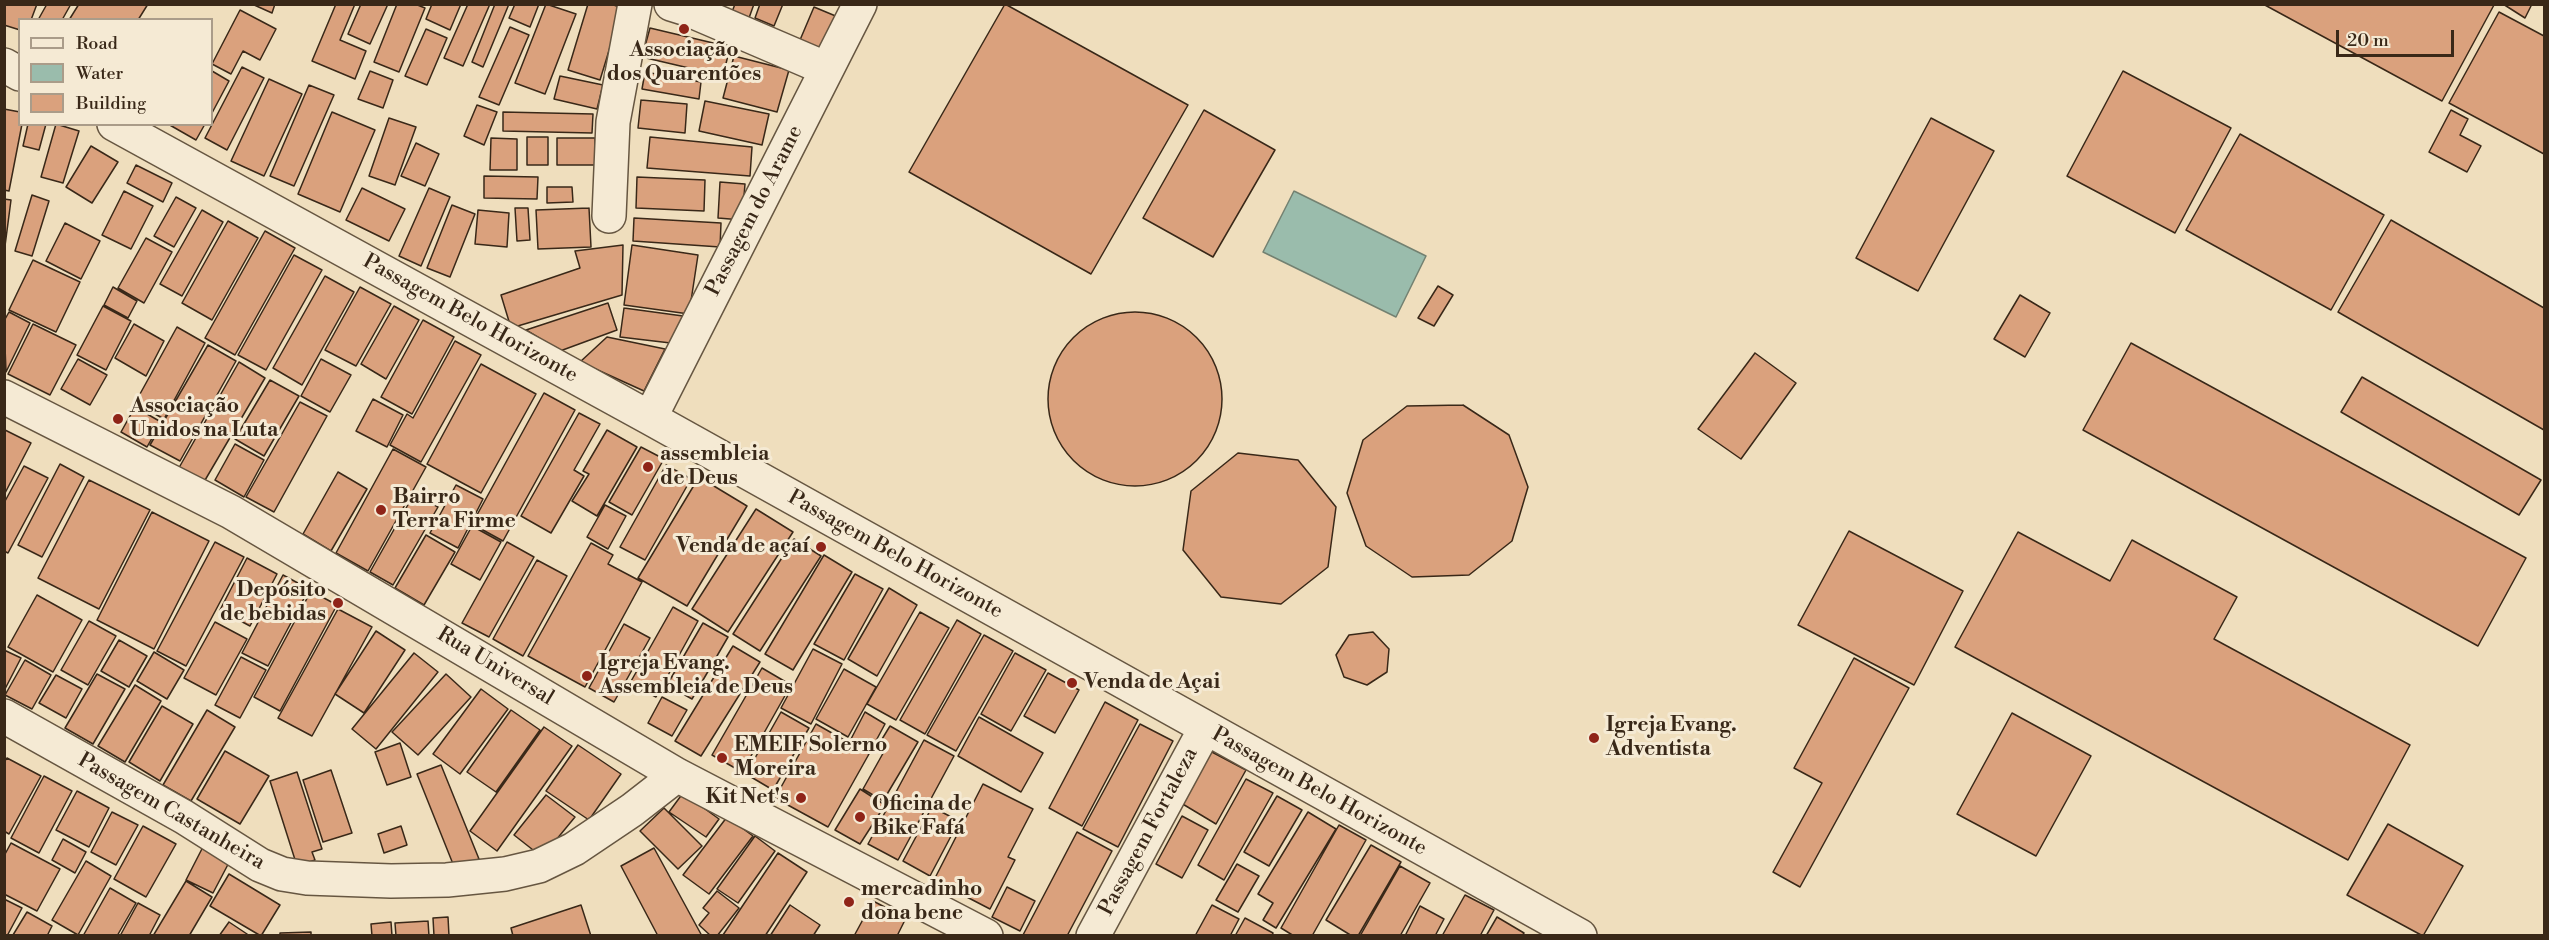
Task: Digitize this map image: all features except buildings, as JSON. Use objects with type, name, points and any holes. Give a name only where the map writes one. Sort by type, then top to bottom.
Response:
[{"type":"street","points":[[609,216],[613,122],[635,4]]},
{"type":"street","name":"Passagem do Arame","points":[[650,418],[860,4]]},
{"type":"street","points":[[682,6],[827,69]]},
{"type":"street","points":[[4,65],[18,73]]},
{"type":"street","name":"Passagem Belo Horizonte","points":[[118,126],[650,418],[1580,936]]},
{"type":"street","name":"Rua Universal","points":[[4,397],[231,512],[677,775],[986,936]]},
{"type":"street","name":"Passagem Castanheira","points":[[4,716],[183,817],[260,865],[282,874],[307,878],[391,882],[447,880],[505,874],[539,866],[574,849],[632,810],[677,775]]},
{"type":"street","name":"Passagem Fortaleza","points":[[1093,936],[1205,729]]},
{"type":"water","points":[[1294,191],[1426,256],[1396,317],[1263,252]]},
{"type":"place","name":"Associação dos Quarentões","points":[[684,29]]},
{"type":"place","name":"Associação Unidos na Luta","points":[[118,419]]},
{"type":"place","name":"assembleia de Deus","points":[[648,467]]},
{"type":"place","name":"Bairro Terra Firme","points":[[381,510]]},
{"type":"place","name":"Venda de açaí","points":[[821,547]]},
{"type":"place","name":"Depósito de bebidas","points":[[338,603]]},
{"type":"place","name":"Igreja Evang. Assembleia de Deus","points":[[587,676]]},
{"type":"place","name":"Venda de Açai","points":[[1072,683]]},
{"type":"place","name":"Igreja Evang. Adventista","points":[[1594,738]]},
{"type":"place","name":"EMEIF Solerno Moreira","points":[[722,758]]},
{"type":"place","name":"Kit Net's","points":[[801,798]]},
{"type":"place","name":"Oficina de Bike Fafá","points":[[860,817]]},
{"type":"place","name":"mercadinho dona bene","points":[[849,902]]}]
